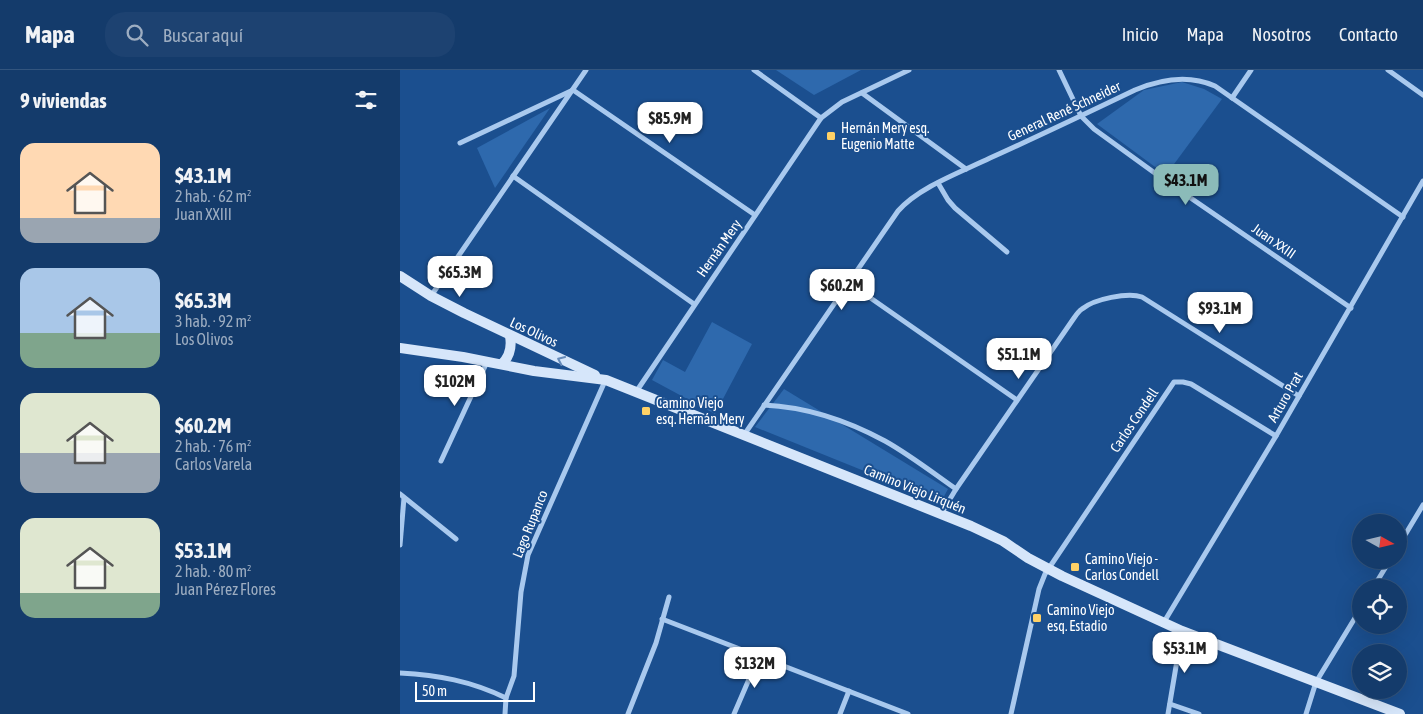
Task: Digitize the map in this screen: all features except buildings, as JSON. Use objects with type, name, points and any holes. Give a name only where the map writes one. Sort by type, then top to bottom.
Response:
[{"type":"street","points":[[431,296],[586,70]]},
{"type":"street","points":[[754,70],[821,118],[831,109],[909,70]]},
{"type":"street","name":"Juan XXIII","points":[[1059,70],[1081,116],[1094,129],[1163,179],[1351,308]]},
{"type":"street","points":[[1232,98],[1251,70]]},
{"type":"street","points":[[1388,70],[1423,95]]},
{"type":"street","name":"General René Schneider","points":[[744,435],[903,205],[920,192],[966,169],[1136,90],[1165,80],[1199,81],[1214,86],[1403,217]]},
{"type":"street","points":[[460,143],[573,90]]},
{"type":"street","points":[[573,90],[755,215]]},
{"type":"street","points":[[862,93],[966,169]]},
{"type":"street","name":"Hernán Mery","points":[[636,392],[821,118]]},
{"type":"street","points":[[513,176],[694,304]]},
{"type":"street","name":"Arturo Prat","points":[[1164,622],[1276,436],[1423,181]]},
{"type":"street","points":[[938,183],[954,208],[1007,252]]},
{"type":"street","name":"Los Olivos","points":[[400,276],[431,296],[510,336],[606,380]]},
{"type":"street","points":[[849,283],[1017,400]]},
{"type":"street","points":[[941,514],[956,489],[1074,318],[1082,309],[1118,296],[1132,294],[1142,297],[1299,396]]},
{"type":"street","points":[[502,364],[510,353],[510,336]]},
{"type":"street","name":"Camino Viejo Lirquén","points":[[400,348],[606,380],[941,514],[1003,541],[1048,569],[1182,630],[1400,714]]},
{"type":"street","points":[[441,461],[487,362]]},
{"type":"street","name":"Lago Rupanco","points":[[505,714],[506,698],[514,676],[520,592],[528,555],[606,380]]},
{"type":"street","name":"Carlos Condell","points":[[1048,569],[1174,382],[1192,384],[1276,436]]},
{"type":"street","points":[[764,405],[808,411],[867,433],[887,442],[956,489]]},
{"type":"street","points":[[402,496],[456,539]]},
{"type":"street","points":[[400,545],[402,496]]},
{"type":"street","points":[[1408,530],[1423,505]]},
{"type":"street","points":[[1011,714],[1040,589],[1048,569]]},
{"type":"street","points":[[628,714],[656,643],[669,597]]},
{"type":"street","points":[[662,619],[908,714]]},
{"type":"street","points":[[1306,714],[1316,682],[1352,623]]},
{"type":"street","points":[[1168,714],[1182,630]]},
{"type":"street","points":[[734,714],[758,656]]},
{"type":"street","points":[[400,673],[456,679],[484,688],[506,698]]},
{"type":"street","points":[[840,714],[849,691]]},
{"type":"street","points":[[1170,704],[1199,714]]},
{"type":"shaded area","points":[[776,70],[861,70],[814,95]]},
{"type":"shaded area","points":[[1182,82],[1204,89],[1222,99],[1166,175],[1097,124],[1144,90]]},
{"type":"shaded area","points":[[550,108],[495,188],[477,148]]},
{"type":"shaded area","points":[[712,322],[752,344],[715,414],[652,380],[663,360],[685,372]]},
{"type":"shaded area","points":[[784,389],[948,489],[941,502],[755,427]]},
{"type":"place","name":"Hernán Mery esq. Eugenio Matte","points":[[831,136]]},
{"type":"place","name":"Camino Viejo esq. Hernán Mery","points":[[646,411]]},
{"type":"place","name":"Camino Viejo - Carlos Condell","points":[[1075,567]]},
{"type":"place","name":"Camino Viejo esq. Estadio","points":[[1037,618]]}]
